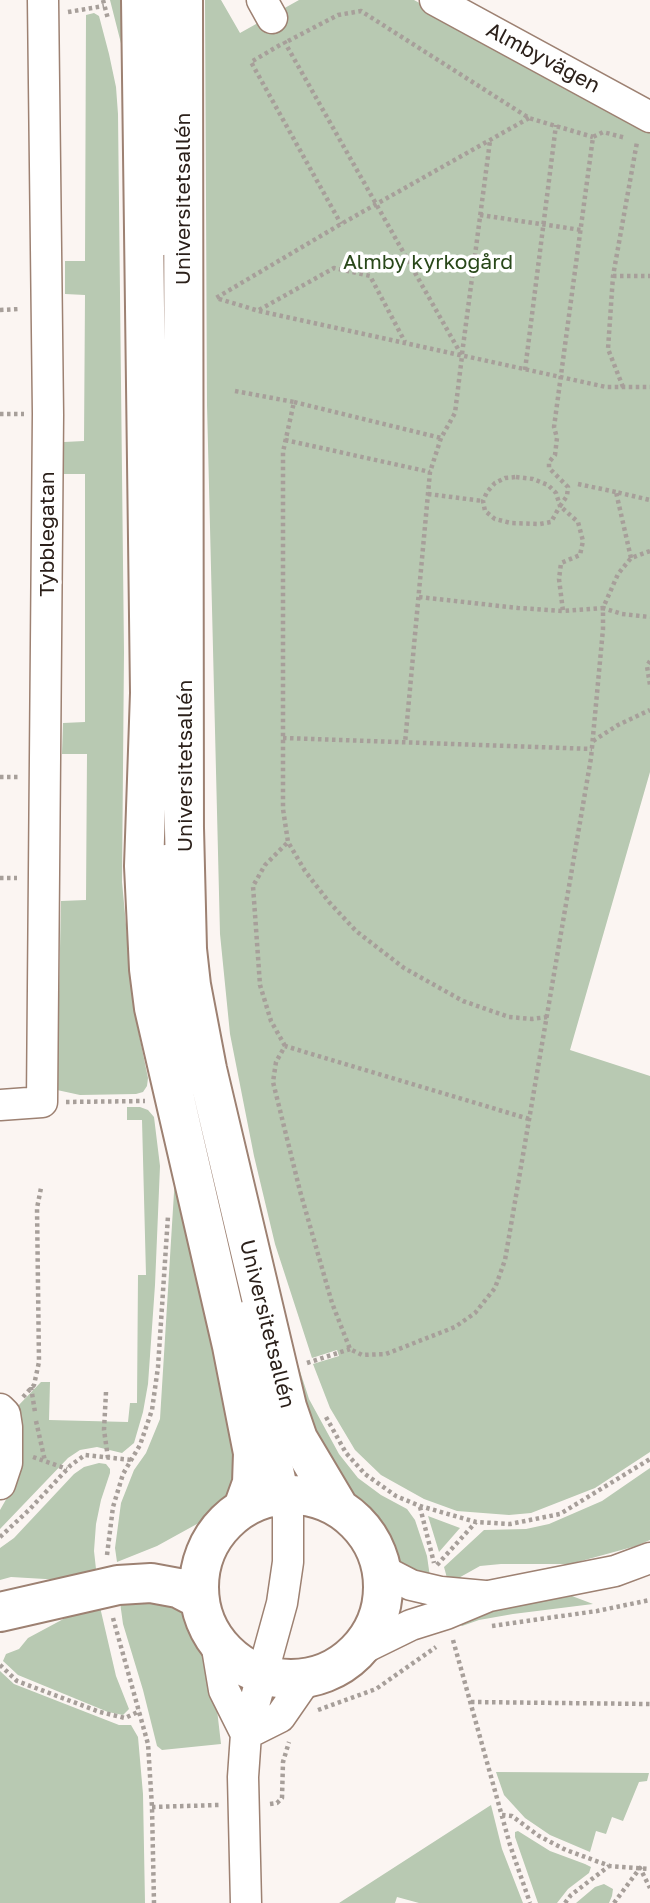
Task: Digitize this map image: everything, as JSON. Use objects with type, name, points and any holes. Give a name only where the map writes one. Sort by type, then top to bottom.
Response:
[{"type":"main road","name":"Universitetsallén","points":[[141,0],[150,692],[145,866],[149,969],[153,1008],[232,1346],[253,1453],[252,1483],[243,1508]]},
{"type":"main road","name":"Universitetsallén","points":[[183,0],[184,828],[190,973],[207,1069],[287,1407],[298,1440],[339,1508]]},
{"type":"main road","points":[[285,1496],[316,1498],[339,1508],[359,1524],[374,1546],[382,1570],[383,1599],[375,1627],[358,1651],[335,1669],[309,1696],[281,1679],[261,1674],[234,1660],[216,1642],[205,1622],[200,1599],[201,1568],[213,1538],[226,1521],[243,1508],[266,1498],[285,1496]]},
{"type":"main road","points":[[114,1595],[213,1538]]},
{"type":"main road","points":[[0,1612],[114,1595],[151,1583],[178,1588],[200,1599]]},
{"type":"street","points":[[161,0],[167,939],[171,989],[288,1516],[288,1562],[282,1603],[246,1734],[246,1903]]},
{"type":"street","name":"Almbyvägen","points":[[435,0],[650,117]]},
{"type":"street","name":"Tybblegatan","points":[[42,1102],[48,414],[43,8]]},
{"type":"street","points":[[0,1105],[42,1102]]},
{"type":"street","points":[[0,1484],[7,1463],[6,1406]]},
{"type":"street","points":[[358,1651],[411,1625],[489,1596],[615,1571],[650,1558]]},
{"type":"street","points":[[382,1570],[411,1585],[441,1592],[489,1596]]},
{"type":"street","points":[[216,1642],[224,1690],[246,1734]]},
{"type":"street","points":[[246,1734],[279,1717],[309,1696]]},
{"type":"path","points":[[43,8],[104,6]]},
{"type":"path","points":[[273,20],[361,11],[529,118],[593,137],[603,132],[639,142],[612,276],[608,349],[623,387]]},
{"type":"path","points":[[273,20],[462,356]]},
{"type":"path","points":[[273,20],[251,62],[341,225]]},
{"type":"path","points":[[529,118],[216,299],[259,311],[606,387],[650,387]]},
{"type":"path","points":[[525,370],[556,125]]},
{"type":"path","points":[[562,611],[559,579],[561,564],[580,555],[583,541],[578,522],[560,506],[556,493],[548,485],[533,479],[505,478],[495,483],[483,501],[485,511],[495,519],[511,523],[540,524],[551,522],[560,506],[567,496],[568,487],[549,468],[549,462],[555,455],[557,438],[554,427],[593,137]]},
{"type":"path","points":[[405,743],[430,472],[442,438],[455,413],[490,140]]},
{"type":"path","points":[[481,215],[581,230]]},
{"type":"path","points":[[259,311],[334,268],[370,276],[405,343]]},
{"type":"path","points":[[612,276],[650,276]]},
{"type":"path","points":[[234,391],[294,401],[442,438]]},
{"type":"path","points":[[294,401],[285,440],[283,479],[283,810],[288,842],[305,871],[329,902],[356,931],[404,968],[463,1001],[509,1017],[547,1017]]},
{"type":"path","points":[[285,440],[430,472]]},
{"type":"path","points":[[578,484],[650,499]]},
{"type":"path","points":[[616,492],[631,558]]},
{"type":"path","points":[[428,495],[483,501]]},
{"type":"path","points":[[306,1363],[350,1349],[362,1354],[386,1354],[455,1327],[475,1313],[495,1288],[505,1260],[592,749],[603,608],[618,574],[631,558],[650,551]]},
{"type":"path","points":[[419,597],[562,611],[603,608],[622,614],[650,617]]},
{"type":"path","points":[[650,661],[647,666],[650,685]]},
{"type":"path","points":[[593,742],[618,725],[650,710]]},
{"type":"path","points":[[283,738],[592,749]]},
{"type":"path","points":[[288,842],[265,864],[253,886],[260,985],[271,1021],[285,1046],[529,1119]]},
{"type":"path","points":[[285,1046],[276,1062],[273,1082],[332,1303],[350,1349]]},
{"type":"path","points":[[42,1102],[146,1101]]},
{"type":"path","points":[[41,1188],[37,1208],[39,1362],[32,1387],[45,1461]]},
{"type":"path","points":[[302,1351],[310,1374]]},
{"type":"path","points":[[6,1406],[22,1397],[32,1387]]},
{"type":"path","points":[[106,1392],[104,1430],[108,1458]]},
{"type":"path","points":[[320,1406],[346,1452],[365,1474],[397,1496],[420,1506],[476,1522],[510,1524],[560,1514],[650,1459]]},
{"type":"path","points":[[0,1537],[30,1510],[71,1465],[85,1455],[132,1460]]},
{"type":"path","points":[[435,1567],[476,1522]]},
{"type":"path","points":[[114,1595],[119,1645],[148,1744],[155,1903]]},
{"type":"path","points":[[483,1628],[623,1607],[650,1600]]},
{"type":"path","points":[[309,1696],[330,1704],[376,1689],[452,1636],[462,1633]]},
{"type":"path","points":[[452,1636],[502,1815],[530,1903]]},
{"type":"path","points":[[0,1665],[17,1681],[100,1712],[125,1718],[140,1711]]},
{"type":"path","points":[[471,1702],[650,1704]]},
{"type":"path","points":[[152,1807],[277,1803],[282,1798],[283,1762],[290,1740]]},
{"type":"path","points":[[502,1815],[512,1816],[539,1836],[566,1850],[610,1866],[650,1869]]},
{"type":"path","points":[[565,1903],[571,1895],[610,1866]]},
{"type":"path","points":[[640,1868],[650,1888]]},
{"type":"path","points":[[614,1903],[640,1868]]},
{"type":"green space","points":[[110,0],[126,0],[127,67]]},
{"type":"green space","name":"Almby kyrkogård","points":[[205,0],[221,0],[240,33],[299,0],[414,0],[650,131],[650,772],[570,1050],[650,1076],[650,1452],[595,1488],[531,1513],[509,1515],[457,1511],[424,1499],[381,1475],[355,1450],[330,1408],[313,1364],[339,1356],[337,1350],[312,1358],[275,1244],[254,1156],[230,1034],[220,934],[207,405]]},
{"type":"green space","points":[[94,13],[99,16],[109,54],[118,114],[124,652],[122,882],[134,1010],[148,1078],[143,1092],[136,1094],[80,1095],[57,1090],[61,901],[86,900],[87,754],[62,754],[63,723],[85,722],[85,474],[63,474],[64,442],[84,441],[85,295],[65,294],[65,261],[85,261],[86,15]]},
{"type":"green space","points":[[206,972],[270,1278],[309,1399],[339,1454],[358,1478],[407,1509],[415,1520],[427,1556],[430,1577],[406,1567],[396,1559],[346,1491],[313,1438],[203,1036]]},
{"type":"green space","points":[[127,1107],[140,1107],[148,1110],[154,1117],[160,1166],[148,1384],[134,1443],[122,1453],[97,1447],[80,1450],[68,1458],[0,1529],[0,1510],[8,1496],[16,1408],[41,1382],[50,1382],[49,1420],[128,1422],[130,1403],[137,1403],[138,1275],[146,1275],[142,1120],[127,1120]]},
{"type":"green space","points":[[176,1160],[239,1431],[235,1503],[157,1546],[117,1562],[115,1548],[121,1503],[134,1470],[146,1453],[160,1419]]},
{"type":"green space","points":[[106,1464],[110,1473],[96,1524],[96,1569],[62,1580],[11,1577],[0,1580],[0,1548],[14,1538],[74,1474],[84,1467]]},
{"type":"green space","points":[[650,1468],[650,1540],[570,1564],[480,1566],[455,1580],[447,1578],[444,1567],[484,1530],[526,1529],[549,1524],[602,1501]]},
{"type":"green space","points":[[428,1516],[460,1528],[439,1552]]},
{"type":"green space","points":[[156,1596],[185,1613],[196,1623],[204,1641],[221,1744],[162,1750],[157,1746],[123,1624],[120,1602]]},
{"type":"green space","points":[[572,1596],[593,1604],[513,1614],[462,1626],[459,1623],[470,1616]]},
{"type":"green space","points":[[100,1607],[116,1676],[129,1709],[123,1715],[108,1712],[18,1675],[3,1661],[6,1654],[19,1649],[28,1638],[69,1616]]},
{"type":"green space","points":[[0,1671],[14,1684],[119,1725],[131,1725],[138,1737],[143,1794],[145,1903],[0,1903]]},
{"type":"green space","points":[[496,1772],[649,1773],[647,1781],[639,1782],[623,1821],[612,1817],[606,1834],[596,1831],[590,1852],[550,1835],[525,1818],[504,1795]]},
{"type":"green space","points":[[491,1805],[502,1849],[523,1903],[419,1903],[397,1897],[395,1903],[339,1903]]},
{"type":"green space","points":[[518,1831],[550,1851],[591,1867],[589,1873],[568,1889],[557,1903],[538,1903],[515,1837],[515,1832]]},
{"type":"green space","points":[[604,1884],[613,1889],[609,1903],[576,1903],[595,1887]]}]
